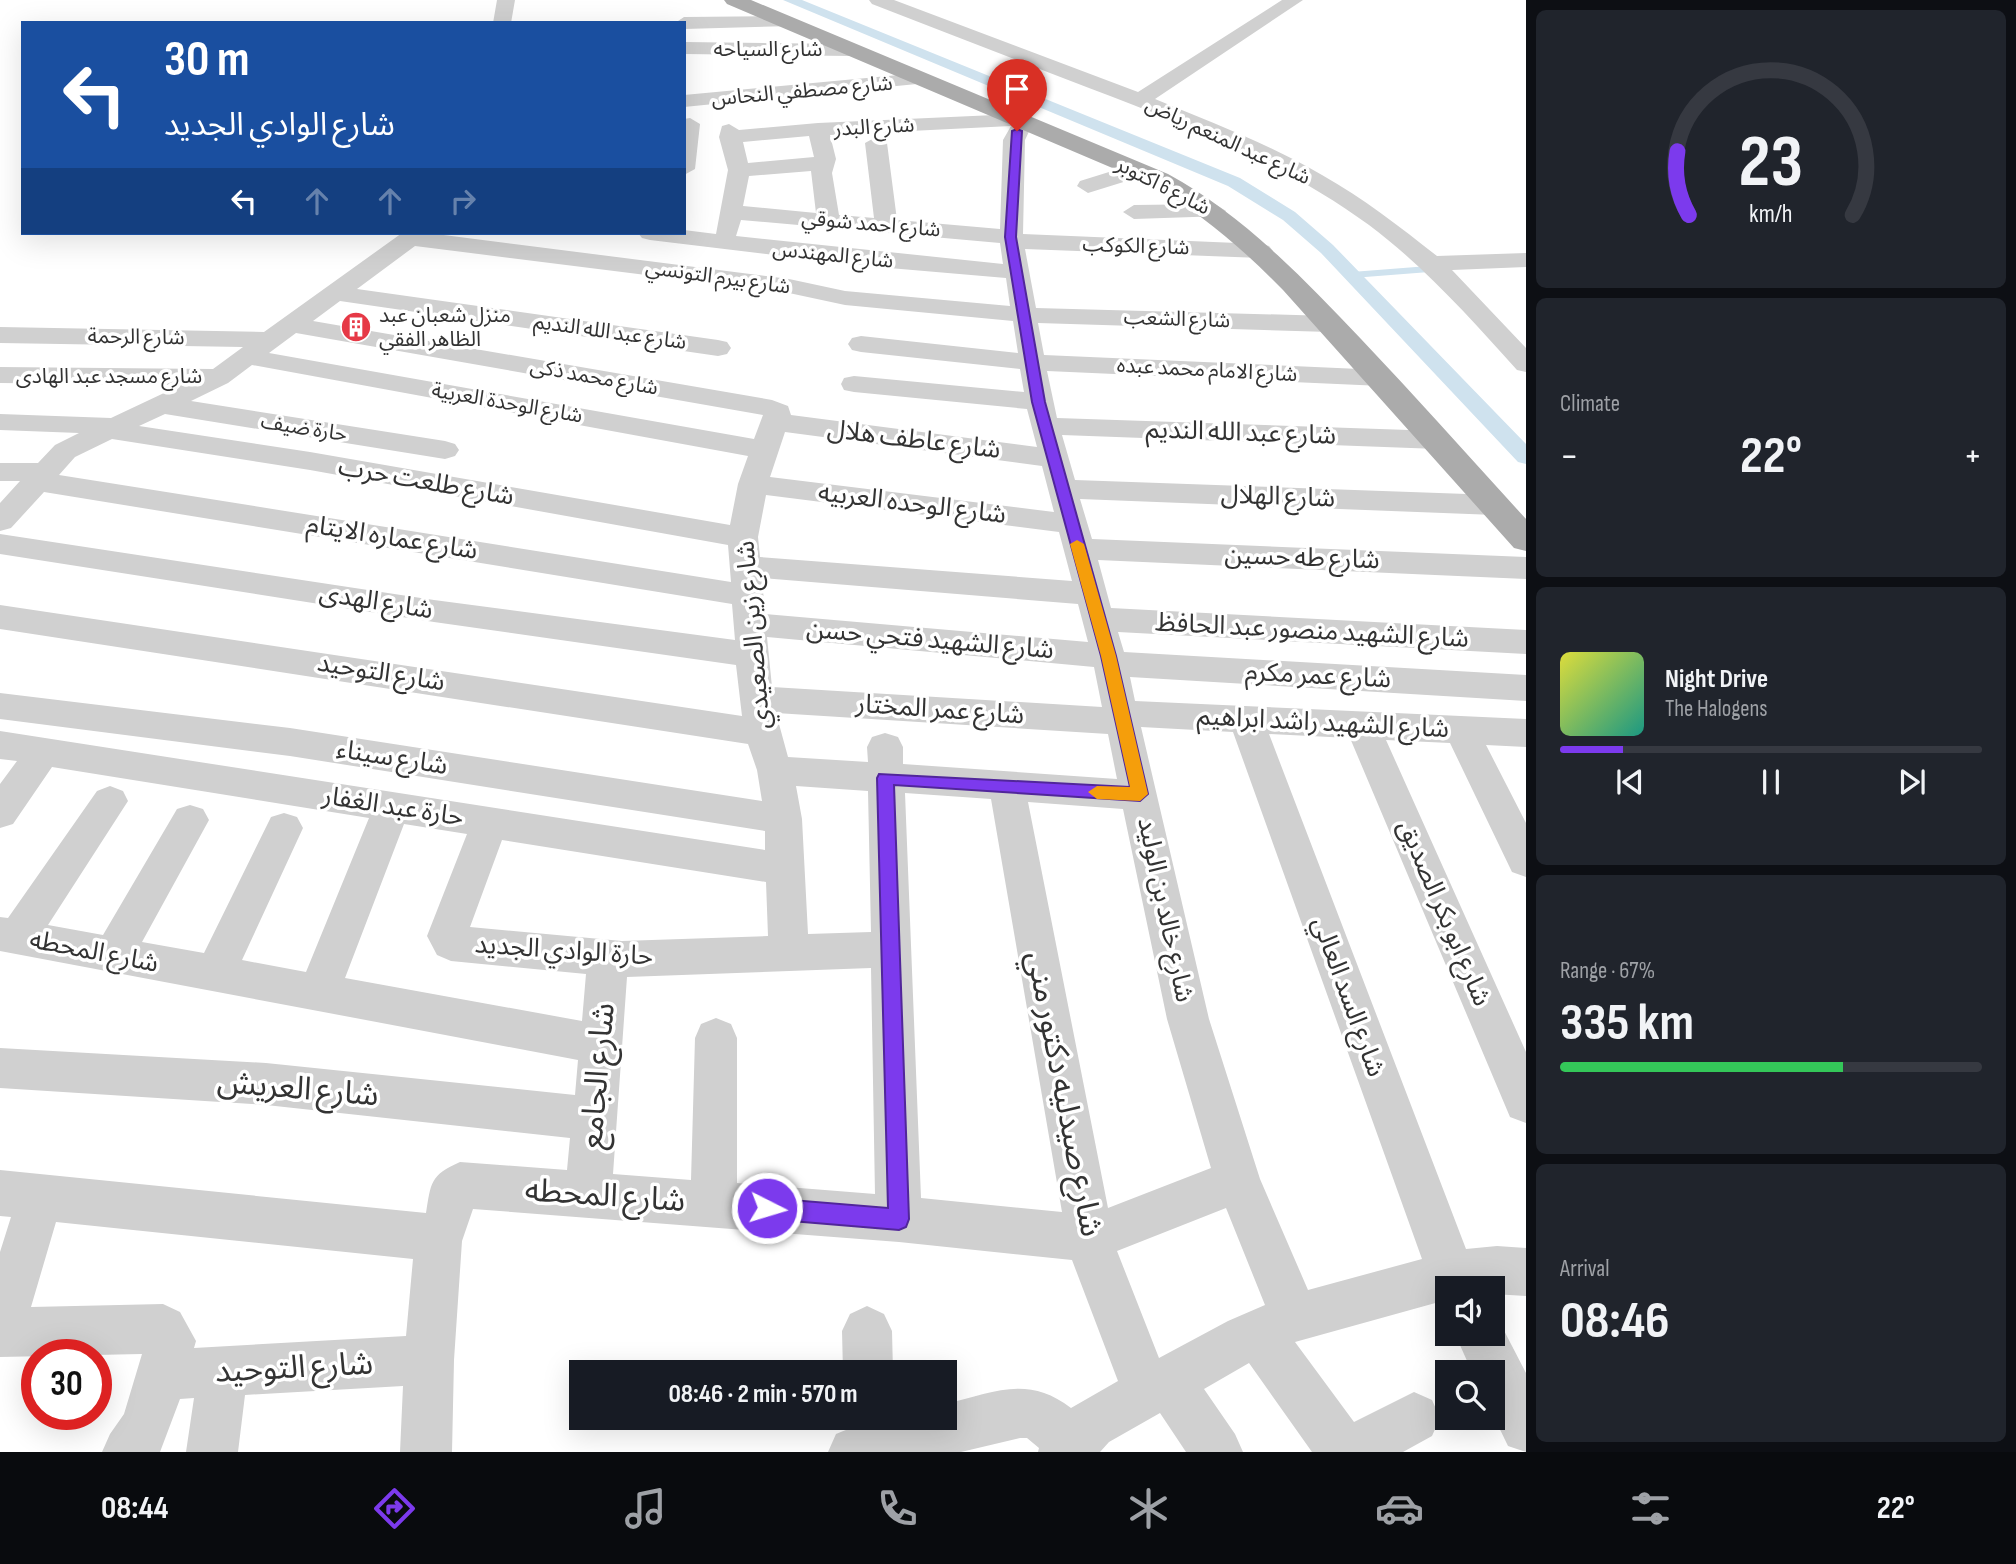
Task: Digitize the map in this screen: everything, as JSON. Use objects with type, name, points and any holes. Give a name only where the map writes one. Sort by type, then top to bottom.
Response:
[{"type":"main road","name":"شارع 6 اكتوبر","points":[[734,0],[851,50],[913,84],[945,90],[1138,170],[1179,189],[1215,211],[1261,251],[1382,378],[1526,540]]},
{"type":"street","points":[[502,21],[506,0]]},
{"type":"street","name":"شارع عبد المنعم رياض","points":[[878,0],[1140,100],[1245,144],[1314,179],[1367,213],[1442,273],[1526,364]]},
{"type":"street","points":[[1140,100],[1294,0]]},
{"type":"street","points":[[686,23],[787,22]]},
{"type":"street","name":"شارع السياحه","points":[[686,48],[851,50]]},
{"type":"street","points":[[686,82],[913,84]]},
{"type":"street","name":"شارع مصطفي النحاس","points":[[686,101],[913,84]]},
{"type":"street","points":[[764,115],[862,106]]},
{"type":"street","name":"شارع البدر","points":[[739,170],[730,134],[1020,121]]},
{"type":"street","name":"شارع خالد بن الوليد","points":[[1020,121],[1014,140],[1024,315],[1032,362],[1049,444],[1109,660],[1188,1019],[1238,1181],[1277,1325],[1344,1452]]},
{"type":"street","points":[[686,154],[690,124]]},
{"type":"street","points":[[818,129],[825,163],[821,173],[829,221]]},
{"type":"street","points":[[876,142],[886,226]]},
{"type":"street","points":[[724,243],[739,170],[825,163]]},
{"type":"street","points":[[1088,186],[1138,170]]},
{"type":"street","points":[[1134,212],[1215,211]]},
{"type":"street","name":"شارع احمد شوقي","points":[[732,212],[886,226],[1022,254]]},
{"type":"street","points":[[0,522],[39,476],[65,451],[219,377],[414,235]]},
{"type":"street","name":"شارع بيرم التونسي","points":[[414,235],[789,286],[845,298],[1024,315]]},
{"type":"street","name":"شارع المهندس","points":[[671,235],[724,243],[1022,254]]},
{"type":"street","name":"شارع الكوكب","points":[[1022,254],[1261,251]]},
{"type":"street","points":[[1022,254],[1281,272]]},
{"type":"street","points":[[1442,273],[1526,261]]},
{"type":"street","points":[[1442,273],[1526,282]]},
{"type":"street","name":"شارع عبد الله النديم","points":[[337,293],[718,348]]},
{"type":"street","name":"شارع الشعب","points":[[1024,315],[1330,324]]},
{"type":"street","name":"شارع الرحمة","points":[[0,335],[283,332]]},
{"type":"street","name":"شارع محمد ذكى","points":[[283,332],[771,427]]},
{"type":"street","name":"شارع الامام محمد عبده","points":[[861,344],[1032,362],[1382,378]]},
{"type":"street","name":"شارع الوحدة العربية","points":[[250,357],[771,427]]},
{"type":"street","name":"شارع مسجد عبد الهادى","points":[[0,375],[219,377]]},
{"type":"street","name":"شارع عبد الله النديم","points":[[854,384],[1049,444],[1438,440]]},
{"type":"street","name":"حارة ضيف","points":[[163,405],[445,450]]},
{"type":"street","name":"شارع طلعت حرب","points":[[0,422],[112,428],[310,461],[748,596],[1094,606]]},
{"type":"street","name":"شارع عاطف هلال","points":[[771,427],[1049,444]]},
{"type":"street","name":"شارع زين الصعيدي","points":[[771,427],[752,484],[748,596],[756,699],[762,733],[775,770],[783,819],[789,953]]},
{"type":"street","name":"شارع الهلال","points":[[1049,444],[1495,505]]},
{"type":"street","name":"شارع عماره الايتام","points":[[0,472],[39,476],[748,596]]},
{"type":"street","name":"شارع الوحده العربيه","points":[[752,484],[1075,536]]},
{"type":"street","name":"شارع طه حسين","points":[[1075,536],[1526,568]]},
{"type":"street","name":"شارع الهدى","points":[[0,544],[434,611],[748,596]]},
{"type":"street","name":"شارع الشهيد فتحي حسن","points":[[748,596],[1109,660]]},
{"type":"street","name":"شارع الشهيد منصور عبد الحافظ","points":[[1094,606],[1526,642]]},
{"type":"street","name":"شارع التوحيد","points":[[0,617],[762,733]]},
{"type":"street","name":"شارع عمر مكرم","points":[[1109,660],[1526,688]]},
{"type":"street","name":"شارع عمر المختار","points":[[756,699],[1122,717]]},
{"type":"street","name":"شارع سيناء","points":[[0,706],[290,742],[783,819]]},
{"type":"street","name":"شارع الشهيد راشد ابراهيم","points":[[1122,717],[1246,719],[1526,733]]},
{"type":"street","name":"شارع السد العالي","points":[[1246,719],[1452,1276]]},
{"type":"street","name":"شارع ابو بكر الصديق","points":[[1362,724],[1526,1102]]},
{"type":"street","points":[[1461,730],[1526,861]]},
{"type":"street","name":"حارة عبد الغفار","points":[[0,745],[786,869]]},
{"type":"street","points":[[0,813],[43,752]]},
{"type":"street","points":[[775,770],[885,763],[1007,788],[1140,794]]},
{"type":"street","points":[[885,763],[899,1219]]},
{"type":"street","name":"شارع صيدليه دكتور مني","points":[[1007,788],[1090,1238],[1100,1275],[1158,1386],[1217,1452]]},
{"type":"street","points":[[9,936],[110,801]]},
{"type":"street","points":[[318,994],[392,807]]},
{"type":"street","points":[[113,955],[190,820]]},
{"type":"street","name":"حارة الوادي الجديد","points":[[490,822],[447,936],[448,941],[608,959],[891,949]]},
{"type":"street","points":[[215,974],[284,828]]},
{"type":"street","name":"شارع المحطه","points":[[9,936],[600,1044]]},
{"type":"street","name":"شارع الجامع","points":[[588,1194],[608,959]]},
{"type":"street","points":[[714,1204],[716,1038]]},
{"type":"street","name":"شارع العريش","points":[[0,1068],[266,1084],[595,1119]]},
{"type":"street","name":"شارع المحطه","points":[[439,1234],[446,1226],[452,1190],[460,1185],[899,1219],[1090,1238],[1238,1181]]},
{"type":"street","points":[[128,1452],[139,1440],[145,1426],[171,1341],[163,1329],[3,1310],[20,1195],[429,1237],[439,1234],[429,1360],[426,1452]]},
{"type":"street","points":[[1474,1276],[1497,1270],[1526,1272]]},
{"type":"street","points":[[865,1439],[1020,1412],[1034,1413],[1045,1419],[1068,1447],[1091,1424],[1277,1325],[1435,1286]]},
{"type":"street","points":[[1485,1346],[1526,1428]]},
{"type":"street","name":"شارع التوحيد","points":[[160,1376],[429,1360]]},
{"type":"street","points":[[212,1452],[223,1371]]},
{"type":"street","points":[[1351,1452],[1415,1418]]},
{"type":"waterway","points":[[790,0],[1234,182],[1289,216],[1327,249],[1526,457]]},
{"type":"waterway","points":[[1352,275],[1429,269]]},
{"type":"slow traffic","points":[[1077,544],[1108,656],[1140,794],[1097,792]]},
{"type":"place","name":"منزل شعبان عبد الظاهر الفقي","points":[[356,327]]},
{"type":"route","points":[[767,1208],[899,1219],[885,778],[1007,788],[1140,794],[1108,656],[1052,458],[1039,402],[1011,237],[1014,140],[1017,131]]}]
